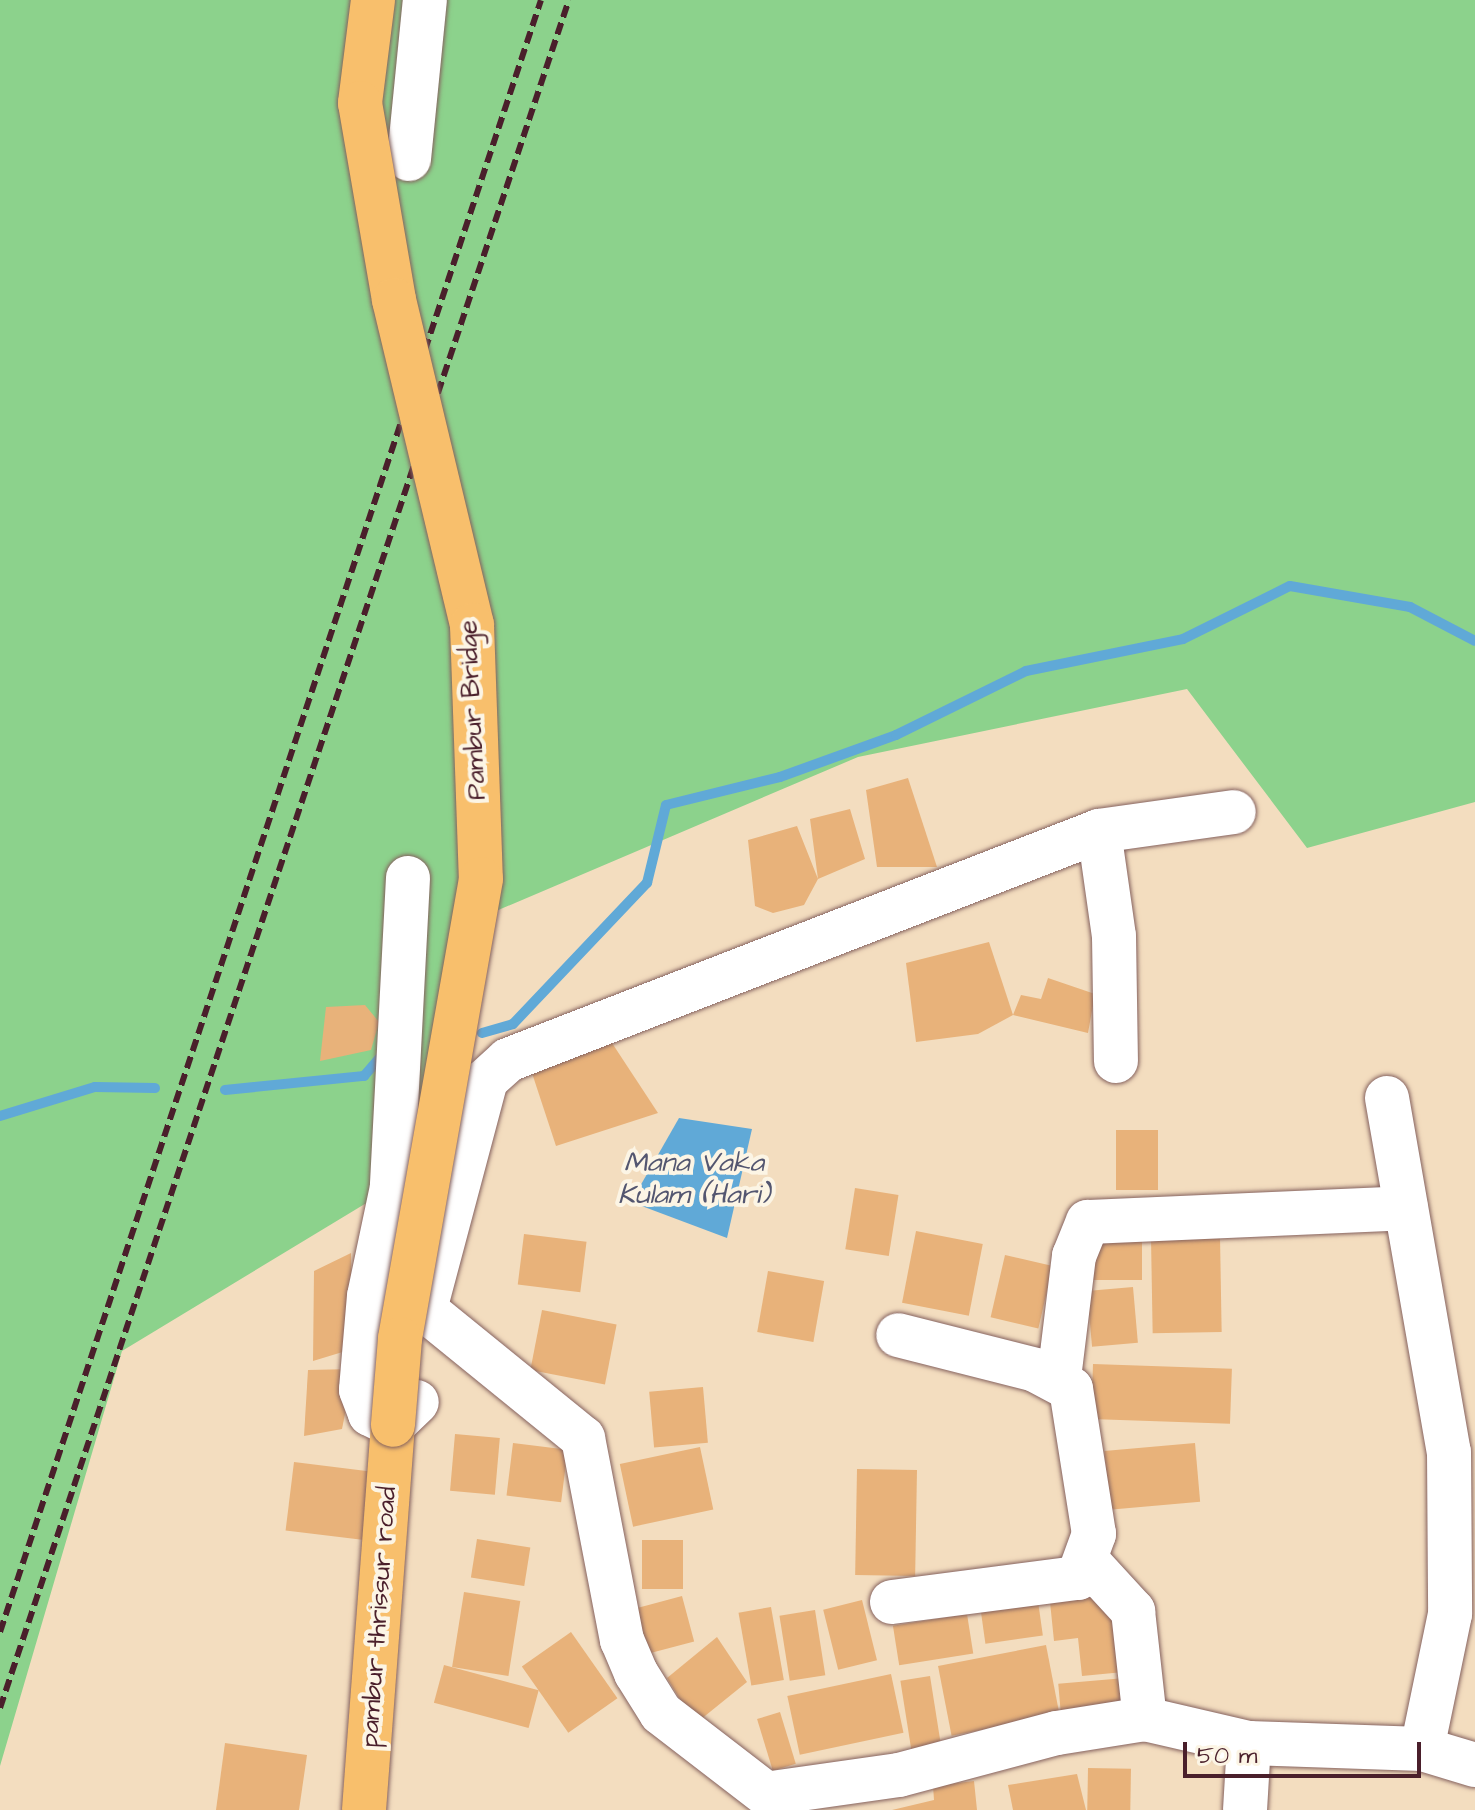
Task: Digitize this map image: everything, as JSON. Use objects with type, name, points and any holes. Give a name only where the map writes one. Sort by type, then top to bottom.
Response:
[{"type":"main road","name":"Pambur Bridge","points":[[373,0],[360,103],[394,300],[472,625],[481,879],[400,1339],[393,1425]]},
{"type":"main road","name":"pambur thrissur road","points":[[364,1810],[393,1425]]},
{"type":"street","points":[[409,159],[425,0]]},
{"type":"street","points":[[408,878],[392,1187],[369,1296],[361,1390],[370,1414],[393,1425],[417,1403],[424,1309],[486,1080],[508,1060],[1099,831],[1234,812]]},
{"type":"street","points":[[1099,831],[1114,936],[1116,1061]]},
{"type":"street","points":[[1387,1098],[1449,1452],[1450,1614],[1422,1749]]},
{"type":"street","points":[[892,1602],[1057,1585],[1078,1578],[1088,1562],[1094,1534],[1082,1423],[1059,1378],[1074,1256],[1088,1222],[1406,1208]]},
{"type":"street","points":[[424,1309],[583,1438],[622,1640],[636,1673],[661,1713],[779,1802],[899,1775],[1057,1733],[1145,1719],[1249,1743],[1422,1749],[1475,1765]]},
{"type":"street","points":[[898,1335],[1059,1378]]},
{"type":"street","points":[[1088,1562],[1133,1611],[1145,1719]]},
{"type":"street","points":[[1245,1810],[1249,1743]]},
{"type":"green space","points":[[0,0],[1475,0],[1475,802],[1307,848],[1187,689],[858,757],[489,914],[459,1147],[122,1351],[0,1766]]},
{"type":"water","name":"Mana Vaka Kulam (Hari)","points":[[679,1118],[752,1129],[727,1238],[631,1202]]},
{"type":"building","points":[[908,778],[937,867],[877,867],[866,790]]},
{"type":"building","points":[[850,809],[865,859],[818,879],[810,819]]},
{"type":"building","points":[[797,826],[818,879],[804,905],[773,913],[755,906],[748,840]]},
{"type":"building","points":[[989,942],[1013,1015],[978,1034],[916,1042],[906,963]]},
{"type":"building","points":[[1048,978],[1095,994],[1088,1033],[1013,1015],[1021,995],[1041,999]]},
{"type":"building","points":[[365,1005],[379,1022],[371,1050],[320,1061],[326,1007]]},
{"type":"building","points":[[612,1043],[658,1113],[556,1146],[531,1070]]},
{"type":"building","points":[[1116,1130],[1158,1130],[1158,1190],[1116,1190]]},
{"type":"building","points":[[855,1188],[898,1195],[889,1256],[845,1249]]},
{"type":"building","points":[[916,1231],[983,1244],[969,1316],[902,1303]]},
{"type":"building","points":[[524,1234],[587,1242],[580,1292],[518,1285]]},
{"type":"building","points":[[1091,1234],[1142,1234],[1142,1280],[1091,1280]]},
{"type":"building","points":[[1220,1237],[1222,1332],[1153,1333],[1151,1238]]},
{"type":"building","points":[[351,1253],[352,1332],[359,1347],[313,1361],[314,1271]]},
{"type":"building","points":[[1005,1255],[1053,1266],[1038,1328],[991,1317]]},
{"type":"building","points":[[768,1271],[824,1281],[813,1342],[757,1332]]},
{"type":"building","points":[[1133,1287],[1138,1343],[1092,1347],[1087,1291]]},
{"type":"building","points":[[542,1310],[617,1325],[605,1384],[530,1370]]},
{"type":"building","points":[[1093,1364],[1232,1369],[1230,1424],[1091,1419]]},
{"type":"building","points":[[354,1369],[342,1429],[304,1436],[308,1370]]},
{"type":"building","points":[[703,1387],[708,1443],[654,1447],[649,1392]]},
{"type":"building","points":[[455,1434],[500,1438],[495,1495],[450,1491]]},
{"type":"building","points":[[513,1443],[568,1450],[561,1502],[507,1496]]},
{"type":"building","points":[[1195,1443],[1200,1502],[1109,1510],[1104,1451]]},
{"type":"building","points":[[700,1447],[713,1510],[633,1527],[620,1464]]},
{"type":"building","points":[[294,1462],[372,1472],[364,1540],[286,1530]]},
{"type":"building","points":[[857,1469],[917,1470],[915,1576],[855,1575]]},
{"type":"building","points":[[477,1539],[530,1547],[524,1586],[471,1578]]},
{"type":"building","points":[[642,1540],[683,1540],[683,1589],[642,1589]]},
{"type":"building","points":[[464,1592],[520,1601],[508,1676],[452,1667]]},
{"type":"building","points":[[1037,1594],[1043,1636],[985,1644],[980,1602]]},
{"type":"building","points":[[1122,1595],[1134,1671],[1082,1676],[1078,1638],[1054,1641],[1050,1602]]},
{"type":"building","points":[[682,1596],[694,1641],[643,1655],[631,1610]]},
{"type":"building","points":[[862,1600],[877,1660],[838,1670],[823,1610]]},
{"type":"building","points":[[771,1607],[784,1680],[751,1686],[739,1613]]},
{"type":"building","points":[[815,1610],[825,1675],[790,1681],[779,1616]]},
{"type":"building","points":[[967,1614],[973,1654],[899,1665],[893,1626]]},
{"type":"building","points":[[571,1632],[617,1698],[568,1733],[522,1666]]},
{"type":"building","points":[[717,1637],[747,1682],[695,1724],[667,1678]]},
{"type":"building","points":[[1046,1645],[1060,1715],[952,1736],[938,1666]]},
{"type":"building","points":[[444,1665],[539,1690],[529,1728],[434,1703]]},
{"type":"building","points":[[891,1674],[903,1733],[800,1755],[787,1696]]},
{"type":"building","points":[[930,1676],[941,1747],[912,1752],[900,1681]]},
{"type":"building","points":[[1125,1678],[1128,1716],[1062,1722],[1058,1684]]},
{"type":"building","points":[[780,1712],[796,1764],[773,1771],[757,1719]]},
{"type":"building","points":[[225,1743],[307,1755],[299,1810],[216,1810]]},
{"type":"building","points":[[1088,1768],[1131,1769],[1130,1810],[1087,1810]]},
{"type":"building","points":[[1077,1774],[1086,1810],[1013,1810],[1008,1785]]},
{"type":"building","points":[[974,1781],[977,1810],[892,1810],[934,1800],[933,1786]]},
{"type":"waterway","points":[[482,1033],[513,1024],[647,883],[666,805],[780,777],[896,735],[1026,671],[1183,639],[1290,586],[1410,607],[1475,641]]},
{"type":"waterway","points":[[225,1090],[364,1076],[384,1053]]},
{"type":"waterway","points":[[0,1116],[95,1087],[155,1088]]},
{"type":"railway","points":[[0,1632],[541,0]]},
{"type":"railway","points":[[0,1708],[569,0]]}]
